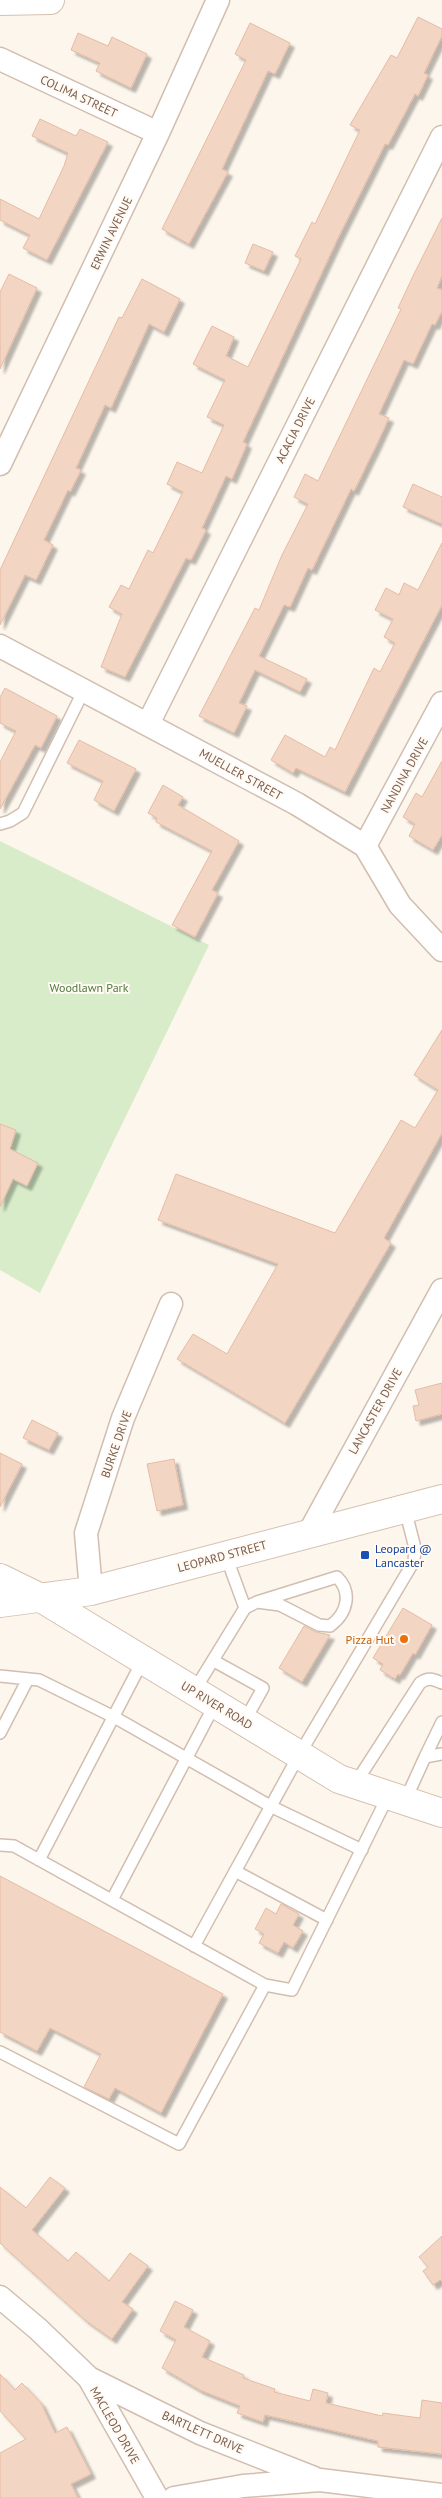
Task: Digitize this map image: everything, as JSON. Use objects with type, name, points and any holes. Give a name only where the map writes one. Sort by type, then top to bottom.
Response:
[{"type":"main road","points":[[0,0],[50,0]]},
{"type":"main road","name":"LEOPARD STREET","points":[[0,1602],[92,1591],[442,1499]]},
{"type":"main road","name":"UP RIVER ROAD","points":[[0,1578],[41,1598],[339,1779],[442,1813]]},
{"type":"street","name":"ERWIN AVENUE","points":[[0,464],[158,134],[218,0]]},
{"type":"street","name":"COLIMA STREET","points":[[0,59],[158,134]]},
{"type":"street","name":"ACACIA DRIVE","points":[[148,724],[442,137]]},
{"type":"street","name":"MUELLER STREET","points":[[0,646],[297,804],[365,846],[400,905],[442,950]]},
{"type":"street","name":"NANDINA DRIVE","points":[[365,846],[440,713]]},
{"type":"street","name":"LANCASTER DRIVE","points":[[308,1533],[442,1290]]},
{"type":"street","name":"BURKE DRIVE","points":[[92,1591],[86,1533],[123,1418],[171,1304]]},
{"type":"street","name":"MACLEOD DRIVE","points":[[0,2297],[38,2329],[89,2378],[157,2498]]},
{"type":"street","name":"BARTLETT DRIVE","points":[[89,2378],[200,2432],[320,2480]]},
{"type":"street","name":"BARTLETT DRIVE","points":[[174,2498],[243,2486],[320,2480],[442,2495]]},
{"type":"lane","points":[[0,824],[10,822],[23,812],[84,690]]},
{"type":"lane","points":[[194,1946],[299,1755],[414,1561],[415,1548],[405,1509]]},
{"type":"lane","points":[[226,1555],[245,1608]]},
{"type":"lane","points":[[112,1900],[186,1759],[205,1698],[214,1661],[245,1608],[257,1602],[337,1577],[345,1585],[348,1601],[338,1620],[330,1626],[319,1625],[280,1606],[257,1602]]},
{"type":"lane","points":[[39,1860],[143,1660]]},
{"type":"lane","points":[[214,1661],[263,1688],[244,1722]]},
{"type":"lane","points":[[0,1676],[39,1680],[114,1717],[272,1807],[362,1850]]},
{"type":"lane","points":[[354,1784],[420,1683],[425,1679],[433,1678],[442,1683]]},
{"type":"lane","points":[[0,1733],[28,1679]]},
{"type":"lane","points":[[0,1845],[14,1846],[265,1985],[292,1990],[362,1850],[424,1757],[442,1722]]},
{"type":"lane","points":[[424,1757],[442,1754]]},
{"type":"lane","points":[[235,1871],[327,1920]]},
{"type":"lane","points":[[0,2052],[179,2144],[265,1985]]},
{"type":"green space","name":"Woodlawn Park","points":[[0,841],[209,945],[40,1293],[0,1270]]},
{"type":"building","points":[[418,17],[442,29],[442,36],[424,73],[428,75],[418,96],[415,94],[388,145],[385,144],[339,236],[243,442],[247,444],[232,479],[226,476],[202,528],[206,530],[191,560],[186,558],[125,677],[101,667],[122,614],[109,607],[121,585],[129,589],[148,550],[153,553],[183,492],[167,484],[177,462],[202,473],[224,425],[207,417],[225,380],[193,364],[212,326],[234,337],[226,356],[248,367],[301,259],[295,256],[312,222],[315,224],[360,130],[350,125],[391,55],[397,58]]},
{"type":"building","points":[[250,23],[290,43],[275,74],[268,71],[222,169],[228,172],[189,244],[162,229],[246,60],[235,54]]},
{"type":"building","points":[[78,33],[108,46],[112,37],[147,54],[131,88],[96,71],[100,63],[71,50]]},
{"type":"building","points":[[40,119],[76,136],[80,129],[108,142],[47,260],[23,248],[30,235],[0,220],[0,199],[39,219],[64,166],[68,153],[32,136]]},
{"type":"building","points":[[442,218],[442,276],[437,288],[442,290],[442,311],[435,325],[432,324],[413,364],[404,360],[379,414],[389,418],[354,491],[351,489],[312,570],[308,568],[290,607],[284,605],[259,656],[307,679],[300,692],[255,670],[239,703],[247,706],[234,733],[199,716],[255,608],[259,610],[282,555],[308,504],[294,497],[305,474],[318,481],[401,309],[398,308]]},
{"type":"building","points":[[253,244],[273,252],[264,271],[245,263]]},
{"type":"building","points":[[9,274],[37,288],[0,369],[0,292]]},
{"type":"building","points":[[142,279],[180,299],[164,332],[149,324],[111,408],[105,405],[76,468],[81,470],[70,492],[68,490],[44,540],[53,545],[36,580],[25,575],[0,625],[0,570],[119,317],[122,318]]},
{"type":"building","points":[[413,484],[442,497],[442,524],[403,507]]},
{"type":"building","points":[[442,543],[442,605],[345,792],[296,768],[293,773],[271,760],[285,735],[325,757],[330,747],[335,750],[374,668],[380,672],[395,643],[384,637],[393,619],[375,610],[386,588],[399,595],[404,583],[418,590]]},
{"type":"building","points":[[5,688],[57,716],[41,748],[35,745],[0,809],[0,762],[16,731],[0,723],[0,697]]},
{"type":"building","points":[[79,740],[136,769],[114,811],[94,800],[103,781],[67,763]]},
{"type":"building","points":[[442,761],[442,835],[433,850],[409,836],[415,824],[403,817],[416,793],[422,797]]},
{"type":"building","points":[[163,785],[183,797],[178,805],[239,841],[212,890],[218,893],[195,937],[172,925],[212,851],[156,822],[157,818],[148,813]]},
{"type":"building","points":[[442,1030],[442,1133],[384,1238],[391,1243],[285,1423],[177,1359],[193,1334],[227,1354],[278,1264],[158,1220],[176,1174],[335,1233],[401,1120],[415,1128],[438,1090],[414,1075]]},
{"type":"building","points":[[0,1124],[16,1130],[10,1149],[38,1163],[27,1186],[13,1179],[0,1207]]},
{"type":"building","points":[[442,1383],[442,1414],[416,1421],[413,1406],[419,1405],[415,1390]]},
{"type":"building","points":[[32,1420],[58,1433],[49,1450],[23,1438]]},
{"type":"building","points":[[0,1453],[22,1464],[0,1507]]},
{"type":"building","points":[[174,1459],[183,1505],[157,1511],[147,1464]]},
{"type":"building","name":"Pizza Hut","points":[[403,1608],[432,1625],[415,1655],[413,1653],[400,1675],[398,1674],[395,1679],[380,1670],[383,1664],[373,1658]]},
{"type":"building","points":[[304,1626],[316,1632],[330,1635],[302,1682],[279,1668]]},
{"type":"building","points":[[0,1876],[223,1994],[161,2113],[115,2088],[109,2099],[84,2087],[101,2054],[50,2028],[37,2051],[0,2032]]},
{"type":"building","points":[[281,1904],[299,1914],[293,1925],[303,1931],[293,1948],[284,1942],[278,1953],[259,1943],[264,1934],[255,1929],[266,1908],[276,1914]]},
{"type":"building","points":[[50,2177],[65,2188],[32,2230],[68,2261],[76,2252],[109,2281],[130,2253],[148,2266],[122,2302],[133,2309],[112,2339],[85,2320],[0,2243],[0,2187],[26,2208]]},
{"type":"building","points":[[442,2236],[442,2282],[440,2280],[433,2285],[423,2271],[428,2267],[419,2257]]},
{"type":"building","points":[[175,2301],[193,2310],[184,2327],[210,2341],[202,2357],[244,2375],[243,2378],[275,2389],[274,2392],[310,2401],[313,2389],[328,2393],[326,2403],[382,2416],[383,2413],[420,2418],[422,2400],[442,2403],[442,2454],[378,2447],[378,2441],[265,2415],[263,2422],[237,2413],[240,2406],[200,2390],[162,2368],[176,2340],[160,2331]]},
{"type":"building","points":[[0,2374],[15,2390],[22,2383],[41,2403],[55,2433],[67,2427],[91,2474],[71,2484],[78,2498],[0,2498],[0,2453],[26,2439],[0,2411]]},
{"type":"place","name":"Leopard @ Lancaster","points":[[365,1555]]},
{"type":"place","name":"Pizza Hut","points":[[404,1639]]}]
